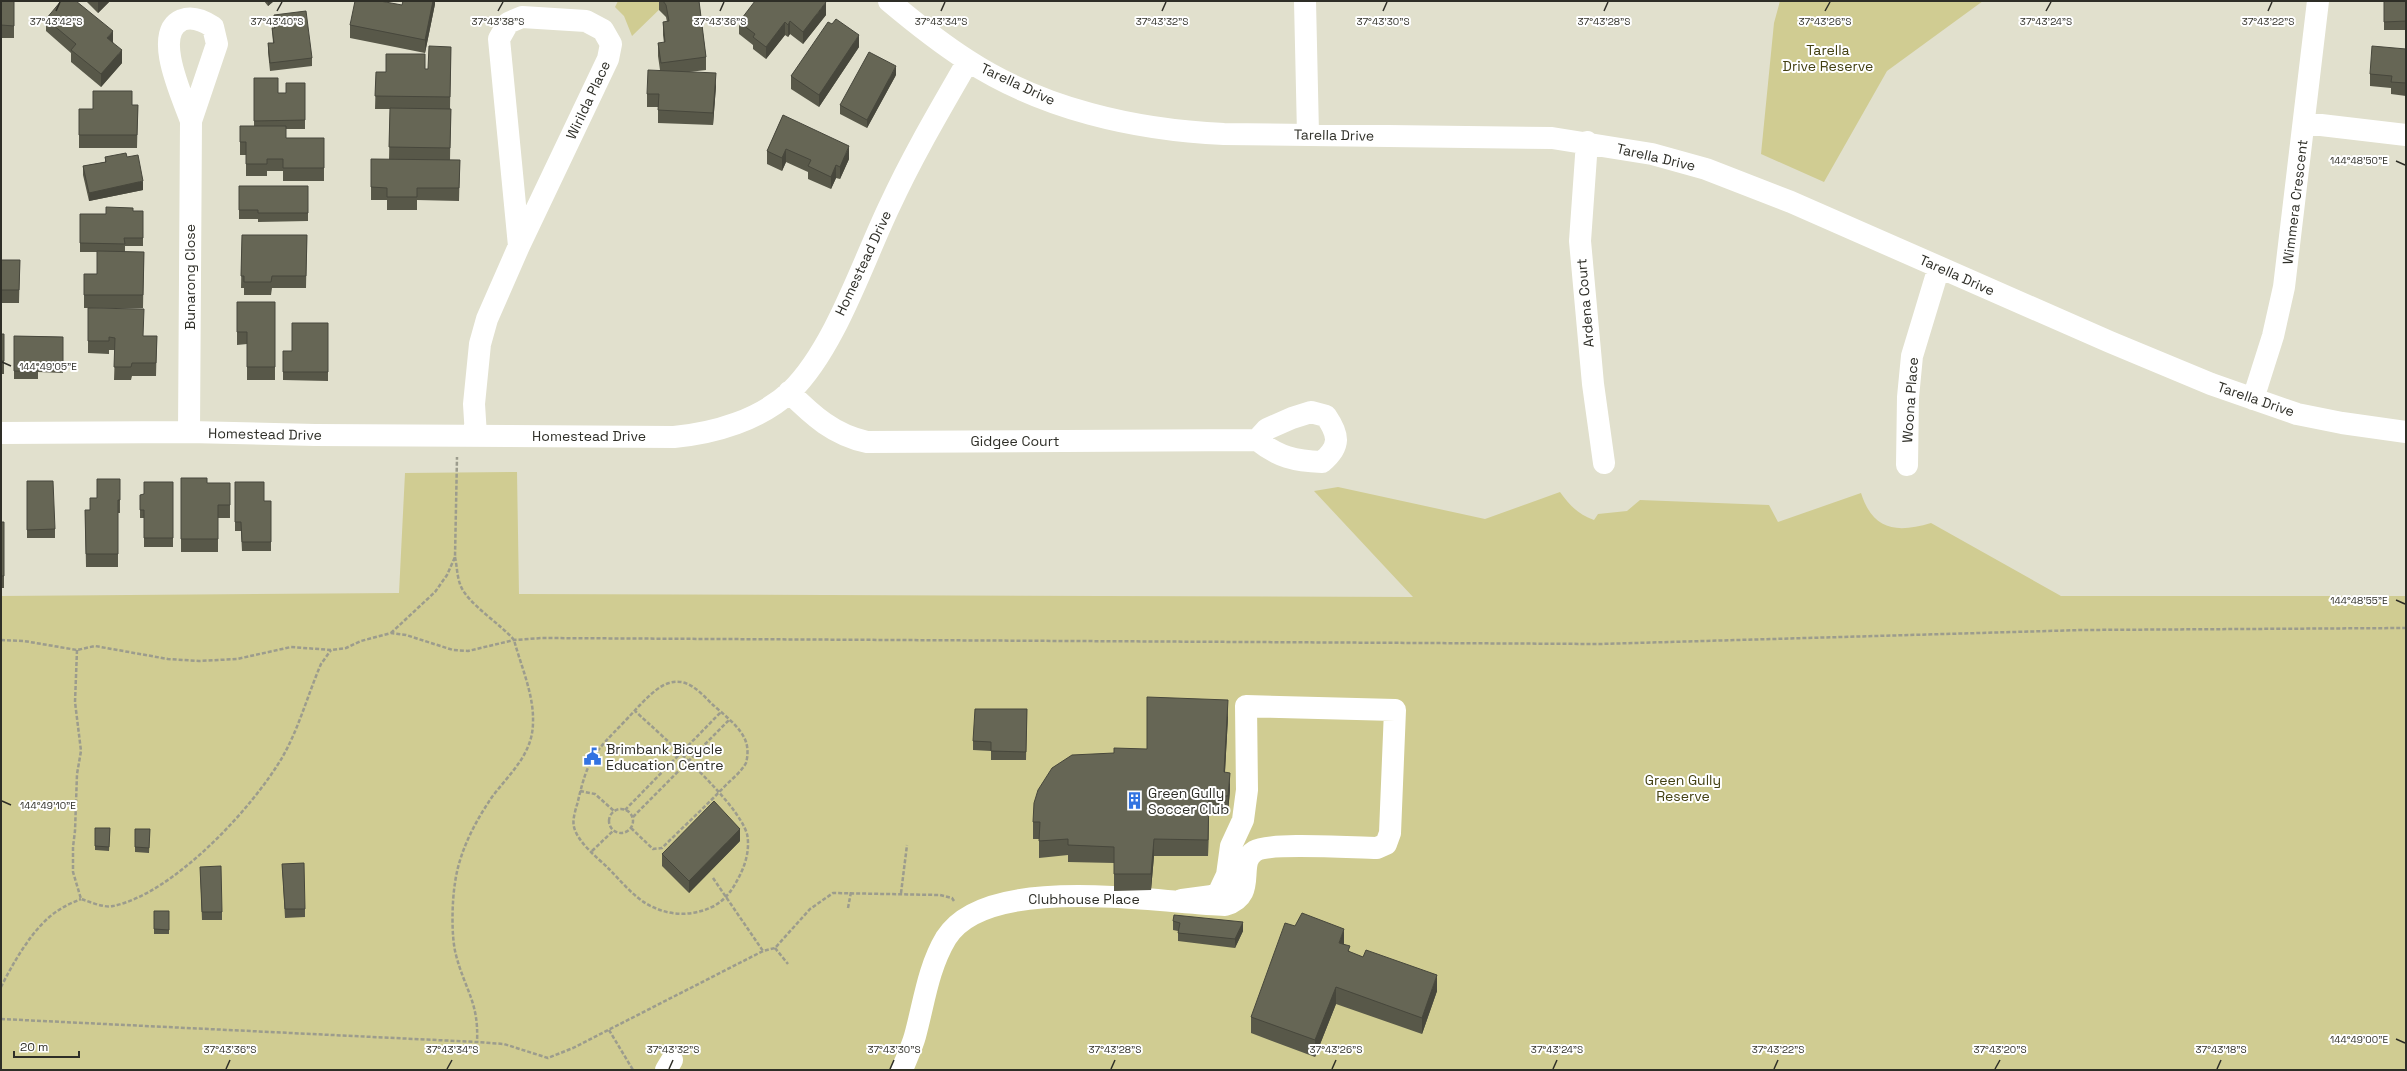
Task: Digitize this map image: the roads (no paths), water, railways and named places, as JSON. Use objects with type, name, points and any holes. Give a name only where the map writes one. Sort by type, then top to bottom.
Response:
[{"type":"street","name":"Tarella Drive","points":[[889,1],[926,32],[968,61],[1001,79],[1049,100],[1128,123],[1182,132],[1510,137],[1587,142],[1652,154],[1706,169],[1791,202],[2110,342],[2211,384],[2297,414],[2342,423],[2406,432]]},
{"type":"street","points":[[1305,1],[1308,134]]},
{"type":"street","name":"Wimmera Crescent","points":[[2253,399],[2273,336],[2284,287],[2318,1]]},
{"type":"street","name":"Wirilda Place","points":[[467,436],[474,404],[480,344],[491,308],[608,59],[611,44],[603,30],[586,21],[522,17],[508,23],[499,39],[519,246]]},
{"type":"street","name":"Homestead Drive","points":[[1,433],[189,432],[674,437],[698,434],[733,424],[760,412],[789,392],[802,379],[822,352],[890,205],[925,136],[968,61]]},
{"type":"street","name":"Bunarong Close","points":[[189,432],[191,121]]},
{"type":"street","points":[[2304,123],[2406,135]]},
{"type":"street","name":"Ardena Court","points":[[1587,142],[1580,241],[1593,384],[1604,462]]},
{"type":"street","name":"Woona Place","points":[[1907,465],[1908,397],[1912,356],[1939,267]]},
{"type":"street","name":"Gidgee Court","points":[[789,392],[810,413],[830,428],[848,438],[867,442],[1257,440]]},
{"type":"street","points":[[1246,706],[1395,710],[1390,833],[1386,844],[1377,848],[1263,847],[1251,854],[1248,859],[1245,887],[1235,902],[1214,905],[1182,900],[1212,896],[1219,892],[1228,876],[1231,846],[1243,820],[1248,790],[1246,706]]},
{"type":"street","name":"Clubhouse Place","points":[[902,1070],[915,1038],[936,958],[947,936],[965,919],[987,907],[1031,897],[1182,900]]},
{"type":"place","name":"Brimbank Bicycle Education Centre","points":[[593,757]]},
{"type":"place","name":"Green Gully Soccer Club","points":[[1135,801]]},
{"type":"park label","name":"Tarella Drive Reserve","points":[[1828,58]]},
{"type":"park label","name":"Green Gully Reserve","points":[[1683,788]]}]
